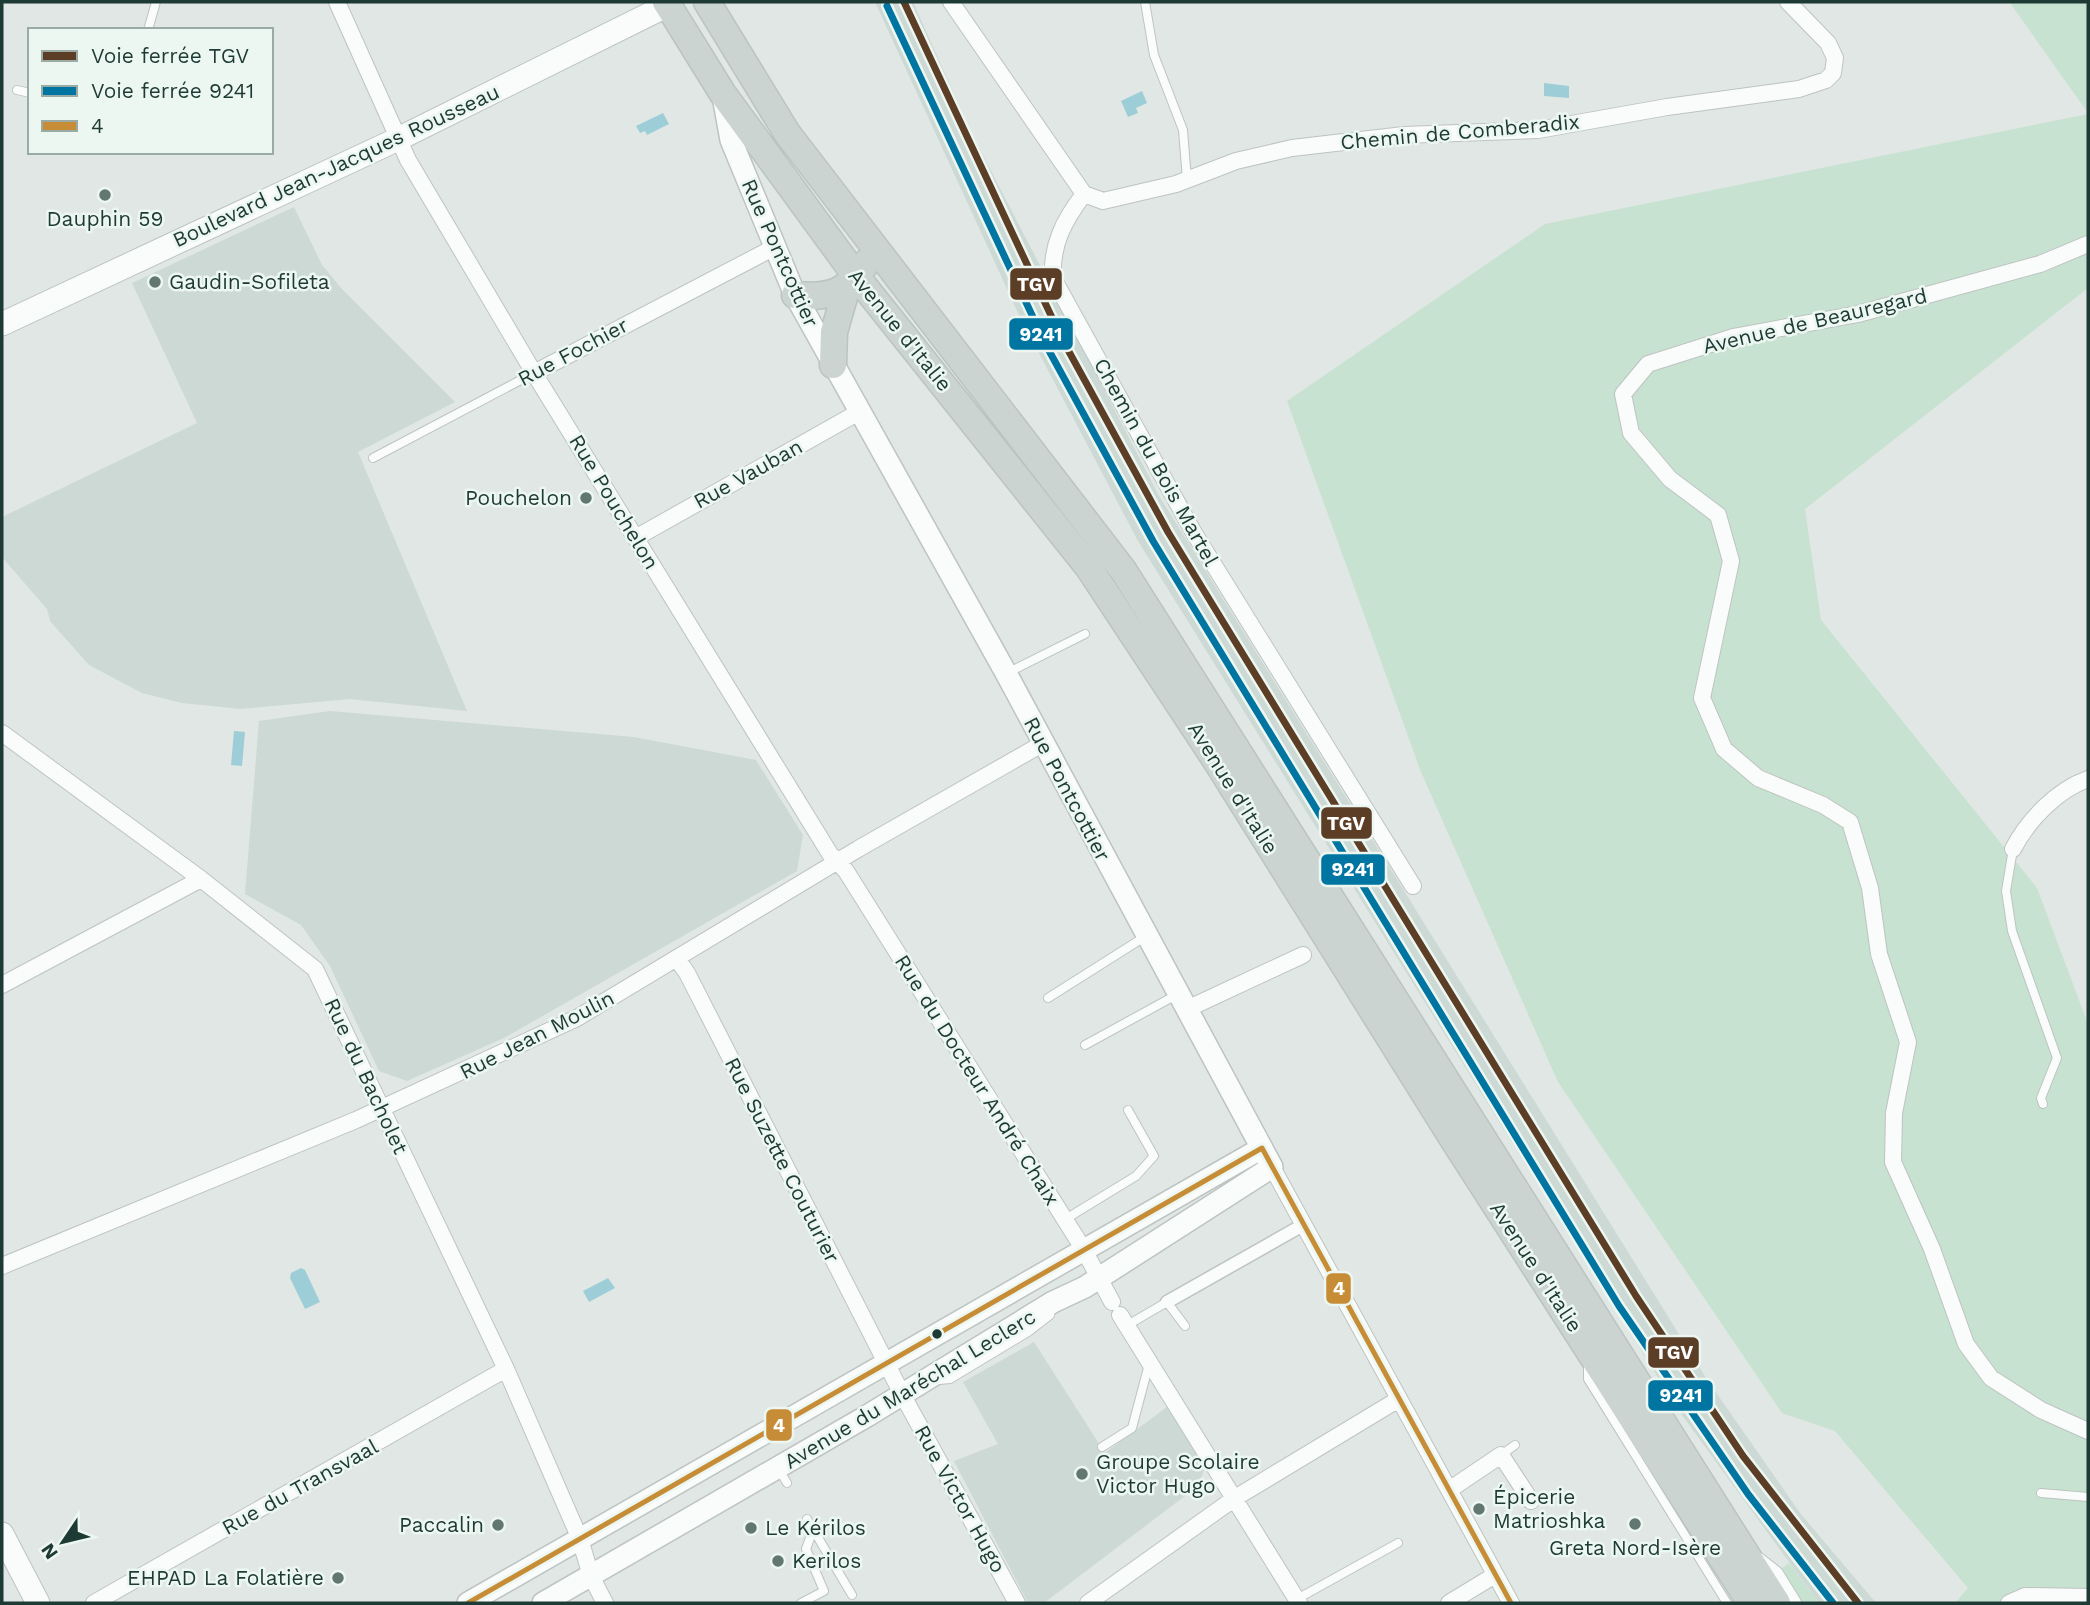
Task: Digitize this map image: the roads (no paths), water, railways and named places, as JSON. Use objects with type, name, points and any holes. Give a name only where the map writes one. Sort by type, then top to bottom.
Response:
[{"type":"main road","name":"Avenue d'Italie","points":[[707,2],[787,133],[1054,475],[1123,570],[1777,1603]]},
{"type":"main road","name":"Boulevard Jean-Jacques Rousseau","points":[[2,324],[398,139],[670,3]]},
{"type":"main road","name":"Avenue d'Italie","points":[[670,3],[723,94],[852,282],[1089,568],[1217,762],[1453,1139],[1588,1346],[1724,1592],[1751,1603]]},
{"type":"main road","points":[[833,365],[834,332],[852,282],[876,249]]},
{"type":"main road","points":[[795,295],[815,297],[852,282]]},
{"type":"main road","points":[[4,1542],[38,1603]]},
{"type":"street","name":"Rue Pouchelon","points":[[337,2],[398,139],[534,373],[837,861]]},
{"type":"street","points":[[951,2],[1084,194]]},
{"type":"street","name":"Chemin de Comberadix","points":[[1084,194],[1103,201],[1187,180],[1236,161],[1292,148],[1404,135],[1538,130],[1667,107],[1799,89],[1826,80],[1833,73],[1835,58],[1828,43],[1788,2]]},
{"type":"street","name":"Rue Pontcottier","points":[[723,94],[731,140],[795,295],[1006,673],[1146,936],[1511,1603]]},
{"type":"street","name":"Chemin du Bois Martel","points":[[1084,194],[1067,216],[1052,255],[1053,278],[1194,533],[1413,886]]},
{"type":"street","name":"Avenue de Beauregard","points":[[2088,244],[2040,264],[1858,314],[1733,337],[1648,364],[1623,394],[1631,433],[1670,480],[1718,515],[1731,561],[1702,698],[1724,749],[1758,778],[1823,805],[1850,822],[1870,888],[1879,954],[1908,1042],[1894,1112],[1893,1162],[1932,1249],[1966,1344],[1991,1378],[2040,1409],[2088,1431]]},
{"type":"street","name":"Rue Fochier","points":[[534,373],[775,247]]},
{"type":"street","name":"Rue Vauban","points":[[637,537],[859,412]]},
{"type":"street","name":"Rue du Bacholet","points":[[2,733],[201,879],[315,970],[506,1369],[580,1539],[604,1603]]},
{"type":"street","name":"Rue Jean Moulin","points":[[2,1266],[382,1109],[577,1018],[837,861],[1042,744]]},
{"type":"street","points":[[2013,849],[2021,833],[2043,809],[2088,779]]},
{"type":"street","name":"Rue du Docteur André Chaix","points":[[837,861],[1084,1250],[1091,1282],[1119,1314],[1298,1601]]},
{"type":"street","points":[[2,985],[201,879]]},
{"type":"street","points":[[1183,1001],[1303,955]]},
{"type":"street","name":"Rue Suzette Couturier","points":[[677,959],[687,973],[902,1394]]},
{"type":"street","name":"Avenue du Maréchal Leclerc","points":[[468,1603],[1084,1250],[1267,1157]]},
{"type":"street","name":"Avenue du Maréchal Leclerc","points":[[543,1603],[783,1476],[922,1381],[1091,1282],[1267,1157]]},
{"type":"street","points":[[1167,1301],[1303,1225]]},
{"type":"street","name":"Rue du Transvaal","points":[[94,1603],[506,1369]]},
{"type":"street","name":"Rue Victor Hugo","points":[[902,1394],[1017,1603]]},
{"type":"street","points":[[1088,1603],[1235,1497],[1399,1399]]},
{"type":"street","points":[[1449,1490],[1501,1455],[1531,1501]]},
{"type":"street","points":[[1746,1551],[1774,1574],[1794,1603]]},
{"type":"street","points":[[1449,1603],[1495,1575]]},
{"type":"street","points":[[2008,1603],[2025,1596],[2088,1597]]},
{"type":"lane","points":[[149,28],[156,2]]},
{"type":"lane","points":[[1145,2],[1154,55],[1183,130],[1187,180]]},
{"type":"lane","points":[[17,90],[28,93]]},
{"type":"lane","name":"Rue Fochier","points":[[373,458],[534,373]]},
{"type":"lane","points":[[1006,673],[1084,634]]},
{"type":"lane","points":[[2013,849],[2006,891],[2012,931],[2057,1058],[2041,1098],[2043,1104]]},
{"type":"lane","points":[[1048,998],[1146,936]]},
{"type":"lane","points":[[1085,1045],[1183,1001]]},
{"type":"lane","points":[[1064,1220],[1136,1176],[1154,1156],[1128,1110]]},
{"type":"lane","points":[[1119,1314],[1167,1301],[1185,1326]]},
{"type":"lane","points":[[1102,1447],[1132,1428],[1149,1362]]},
{"type":"lane","points":[[1501,1455],[1515,1445]]},
{"type":"lane","points":[[2041,1493],[2088,1497]]},
{"type":"lane","points":[[807,1519],[852,1595]]},
{"type":"lane","points":[[801,1603],[824,1591],[806,1549],[813,1530]]},
{"type":"lane","points":[[1298,1601],[1398,1543]]},
{"type":"water","points":[[1544,83],[1569,86],[1569,98],[1544,96]]},
{"type":"water","points":[[1142,91],[1147,103],[1136,108],[1138,113],[1128,117],[1121,101]]},
{"type":"water","points":[[663,113],[669,124],[647,135],[645,131],[640,133],[636,126]]},
{"type":"water","points":[[234,731],[245,732],[242,766],[231,765]]},
{"type":"water","points":[[301,1268],[305,1270],[320,1302],[305,1309],[290,1278],[291,1273]]},
{"type":"water","points":[[608,1278],[615,1288],[589,1302],[583,1291]]},
{"type":"rail line","name":"TGV","points":[[904,2],[1062,339],[1168,532],[1636,1296],[1743,1456],[1858,1603]]},
{"type":"rail line","name":"9241","points":[[887,6],[1047,347],[1153,541],[1619,1306],[1748,1494],[1833,1603]]},
{"type":"place","name":"Dauphin 59","points":[[105,195]]},
{"type":"place","name":"Gaudin-Sofileta","points":[[155,282]]},
{"type":"place","name":"Pouchelon","points":[[586,498]]},
{"type":"place","name":"Groupe Scolaire Victor Hugo","points":[[1082,1474]]},
{"type":"place","name":"Épicerie Matrioshka","points":[[1479,1509]]},
{"type":"place","name":"Greta Nord-Isère","points":[[1635,1524]]},
{"type":"place","name":"Paccalin","points":[[498,1525]]},
{"type":"place","name":"Le Kérilos","points":[[751,1528]]},
{"type":"place","name":"Kerilos","points":[[778,1561]]},
{"type":"place","name":"EHPAD La Folatière","points":[[338,1578]]}]
